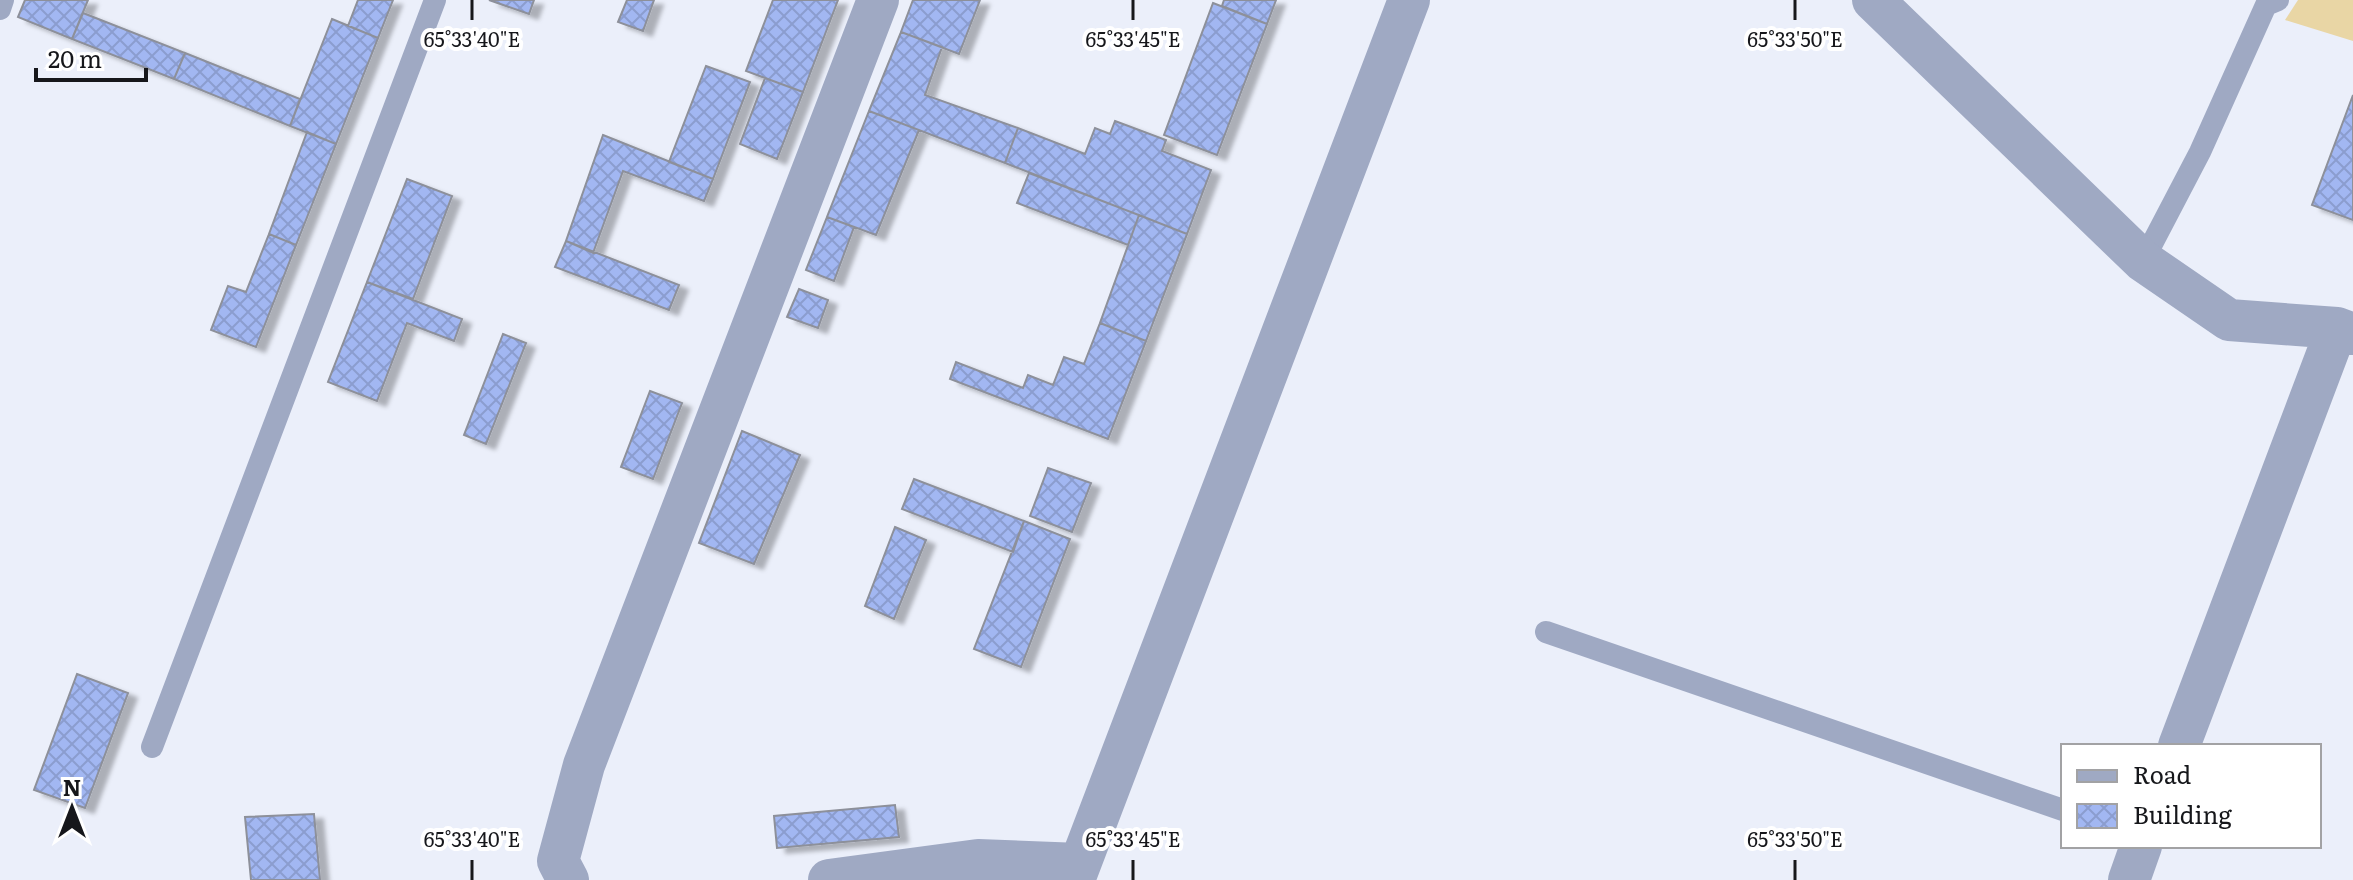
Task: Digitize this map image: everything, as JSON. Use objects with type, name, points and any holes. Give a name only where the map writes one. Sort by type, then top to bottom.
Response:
[{"type":"street","points":[[568,880],[558,861],[584,765],[878,0]]},
{"type":"street","points":[[829,880],[978,860],[1077,872],[1409,0]]},
{"type":"street","points":[[1873,0],[2143,261],[2229,320],[2345,331],[2180,744]]},
{"type":"street","points":[[2129,880],[2140,848]]},
{"type":"lane","points":[[0,9],[3,0]]},
{"type":"lane","points":[[152,747],[435,0]]},
{"type":"lane","points":[[2143,261],[2200,152],[2266,5],[2278,0]]},
{"type":"lane","points":[[1546,632],[2061,809]]},
{"type":"shaded area","points":[[2298,0],[2353,0],[2353,41],[2285,20]]},
{"type":"building","points":[[25,0],[88,0],[72,39],[18,17]]},
{"type":"building","points":[[358,0],[393,0],[378,38],[348,26]]},
{"type":"building","points":[[489,0],[534,0],[529,14]]},
{"type":"building","points":[[627,0],[654,0],[643,31],[618,22]]},
{"type":"building","points":[[773,0],[838,0],[803,92],[746,71]]},
{"type":"building","points":[[913,0],[980,0],[959,54],[901,32]]},
{"type":"building","points":[[1224,0],[1276,0],[1267,24],[1222,6]]},
{"type":"building","points":[[1213,3],[1267,24],[1217,155],[1164,135]]},
{"type":"building","points":[[83,13],[185,53],[174,79],[72,39]]},
{"type":"building","points":[[332,19],[378,38],[336,144],[290,126]]},
{"type":"building","points":[[901,32],[942,47],[925,95],[1018,128],[1005,163],[869,111]]},
{"type":"building","points":[[185,53],[300,99],[290,126],[174,79]]},
{"type":"building","points":[[706,66],[750,82],[713,179],[669,162]]},
{"type":"building","points":[[765,78],[803,92],[777,159],[740,144]]},
{"type":"building","points":[[2353,95],[2353,220],[2312,205]]},
{"type":"building","points":[[869,111],[919,130],[876,235],[827,217]]},
{"type":"building","points":[[1115,121],[1166,140],[1162,151],[1211,170],[1187,234],[1005,163],[1018,128],[1085,154],[1095,128],[1110,134]]},
{"type":"building","points":[[307,132],[336,144],[296,245],[269,234]]},
{"type":"building","points":[[603,135],[713,179],[704,201],[623,171],[593,253],[566,241]]},
{"type":"building","points":[[1029,173],[1139,215],[1128,245],[1017,203]]},
{"type":"building","points":[[407,179],[452,196],[413,299],[367,282]]},
{"type":"building","points":[[1139,215],[1187,234],[1146,341],[1100,323]]},
{"type":"building","points":[[827,217],[854,227],[834,281],[806,270]]},
{"type":"building","points":[[269,234],[296,245],[256,347],[211,330],[228,286],[246,292]]},
{"type":"building","points":[[566,241],[679,285],[669,310],[555,267]]},
{"type":"building","points":[[367,282],[462,319],[454,341],[407,323],[377,401],[328,382]]},
{"type":"building","points":[[799,289],[828,300],[818,328],[787,317]]},
{"type":"building","points":[[1100,323],[1146,341],[1108,439],[950,379],[956,362],[1023,388],[1028,375],[1053,385],[1064,357],[1084,364]]},
{"type":"building","points":[[503,334],[526,343],[486,444],[464,435]]},
{"type":"building","points":[[650,391],[682,403],[653,479],[621,467]]},
{"type":"building","points":[[742,431],[800,455],[754,564],[699,543]]},
{"type":"building","points":[[1048,468],[1091,483],[1072,532],[1030,516]]},
{"type":"building","points":[[914,479],[1024,521],[1013,552],[902,509]]},
{"type":"building","points":[[1024,521],[1070,539],[1021,667],[974,649]]},
{"type":"building","points":[[895,527],[926,540],[894,619],[865,606]]},
{"type":"building","points":[[77,674],[128,693],[85,808],[34,790]]},
{"type":"building","points":[[895,805],[899,837],[777,848],[774,816]]},
{"type":"building","points":[[314,814],[320,880],[251,880],[245,817]]}]
